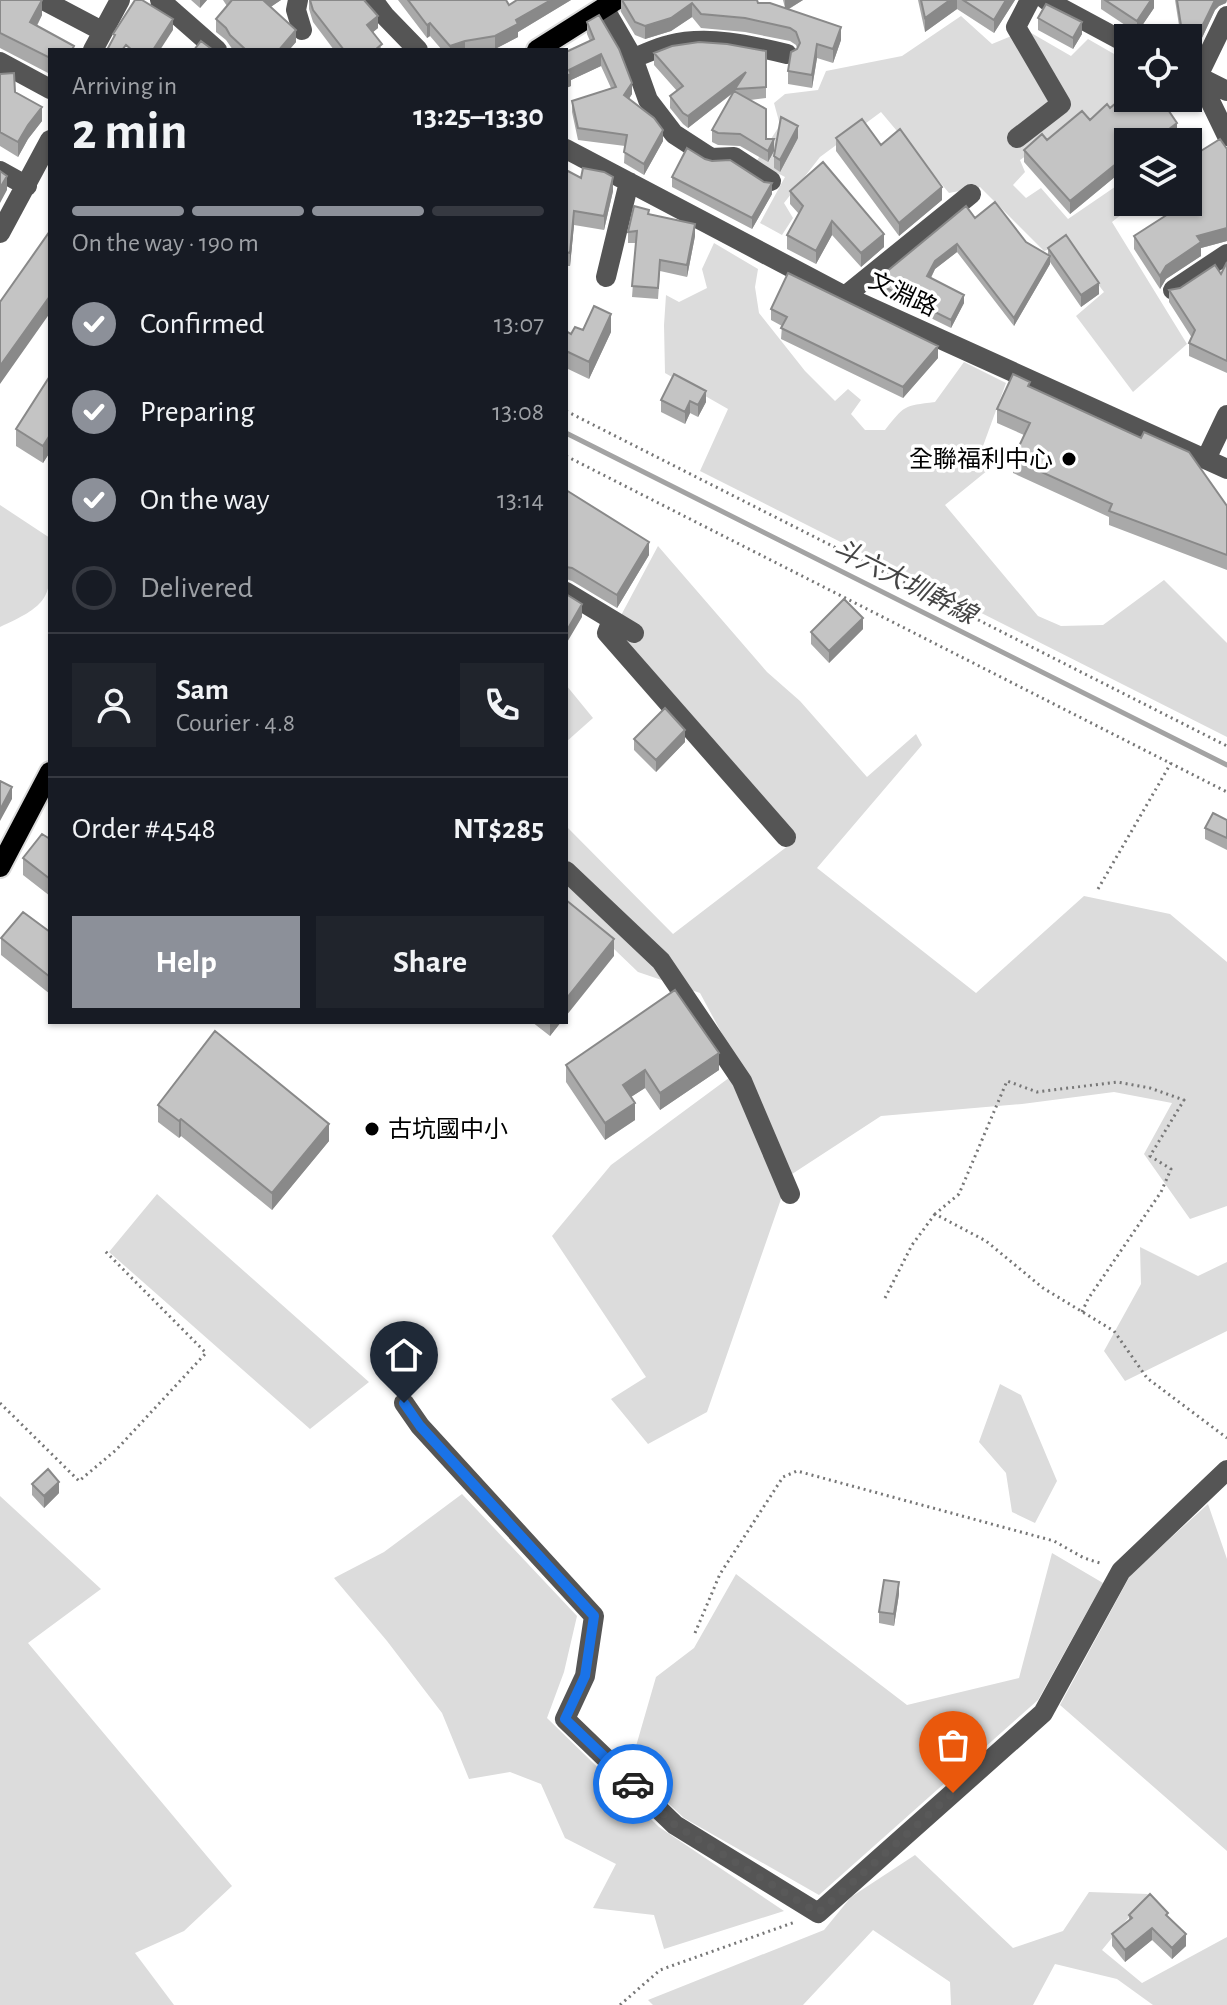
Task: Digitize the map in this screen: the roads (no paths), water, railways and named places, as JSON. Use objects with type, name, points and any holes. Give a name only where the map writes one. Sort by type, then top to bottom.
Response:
[{"type":"main road","points":[[540,48],[610,4]]},
{"type":"main road","points":[[0,867],[48,776]]},
{"type":"street","points":[[43,0],[98,41],[120,0]]},
{"type":"street","points":[[160,0],[215,48]]},
{"type":"street","points":[[298,0],[296,10],[302,30]]},
{"type":"street","points":[[373,0],[416,48]]},
{"type":"street","points":[[1017,138],[1061,104],[1016,27],[1030,0]]},
{"type":"street","points":[[1046,0],[1114,36]]},
{"type":"street","points":[[610,4],[648,100],[674,134],[711,158],[734,157],[771,181]]},
{"type":"street","points":[[1202,59],[1227,16]]},
{"type":"street","points":[[633,58],[670,44],[702,42],[737,42],[787,54]]},
{"type":"street","points":[[0,62],[48,88]]},
{"type":"street","points":[[1202,78],[1227,91]]},
{"type":"street","points":[[1202,90],[1227,136]]},
{"type":"street","points":[[0,233],[48,144]]},
{"type":"street","name":"文淵路","points":[[568,150],[845,296],[1227,469]]},
{"type":"street","points":[[0,171],[27,186]]},
{"type":"street","points":[[606,277],[629,182]]},
{"type":"street","points":[[845,296],[971,194]]},
{"type":"street","points":[[1173,290],[1227,254]]},
{"type":"street","points":[[1206,459],[1227,415]]},
{"type":"street","points":[[568,593],[634,633]]},
{"type":"street","points":[[612,620],[607,633],[786,837]]},
{"type":"street","points":[[568,873],[661,961],[742,1081],[790,1194]]},
{"type":"street","points":[[404,1403],[420,1426],[594,1616],[585,1676],[565,1719],[675,1825],[818,1913],[1043,1713],[1121,1571],[1227,1470]]},
{"type":"waterway","name":"斗六大圳幹線","points":[[568,434],[1227,765]]},
{"type":"place","name":"全聯福利中心","points":[[1069,459]]},
{"type":"place","name":"古坑國中小","points":[[372,1129]]}]
